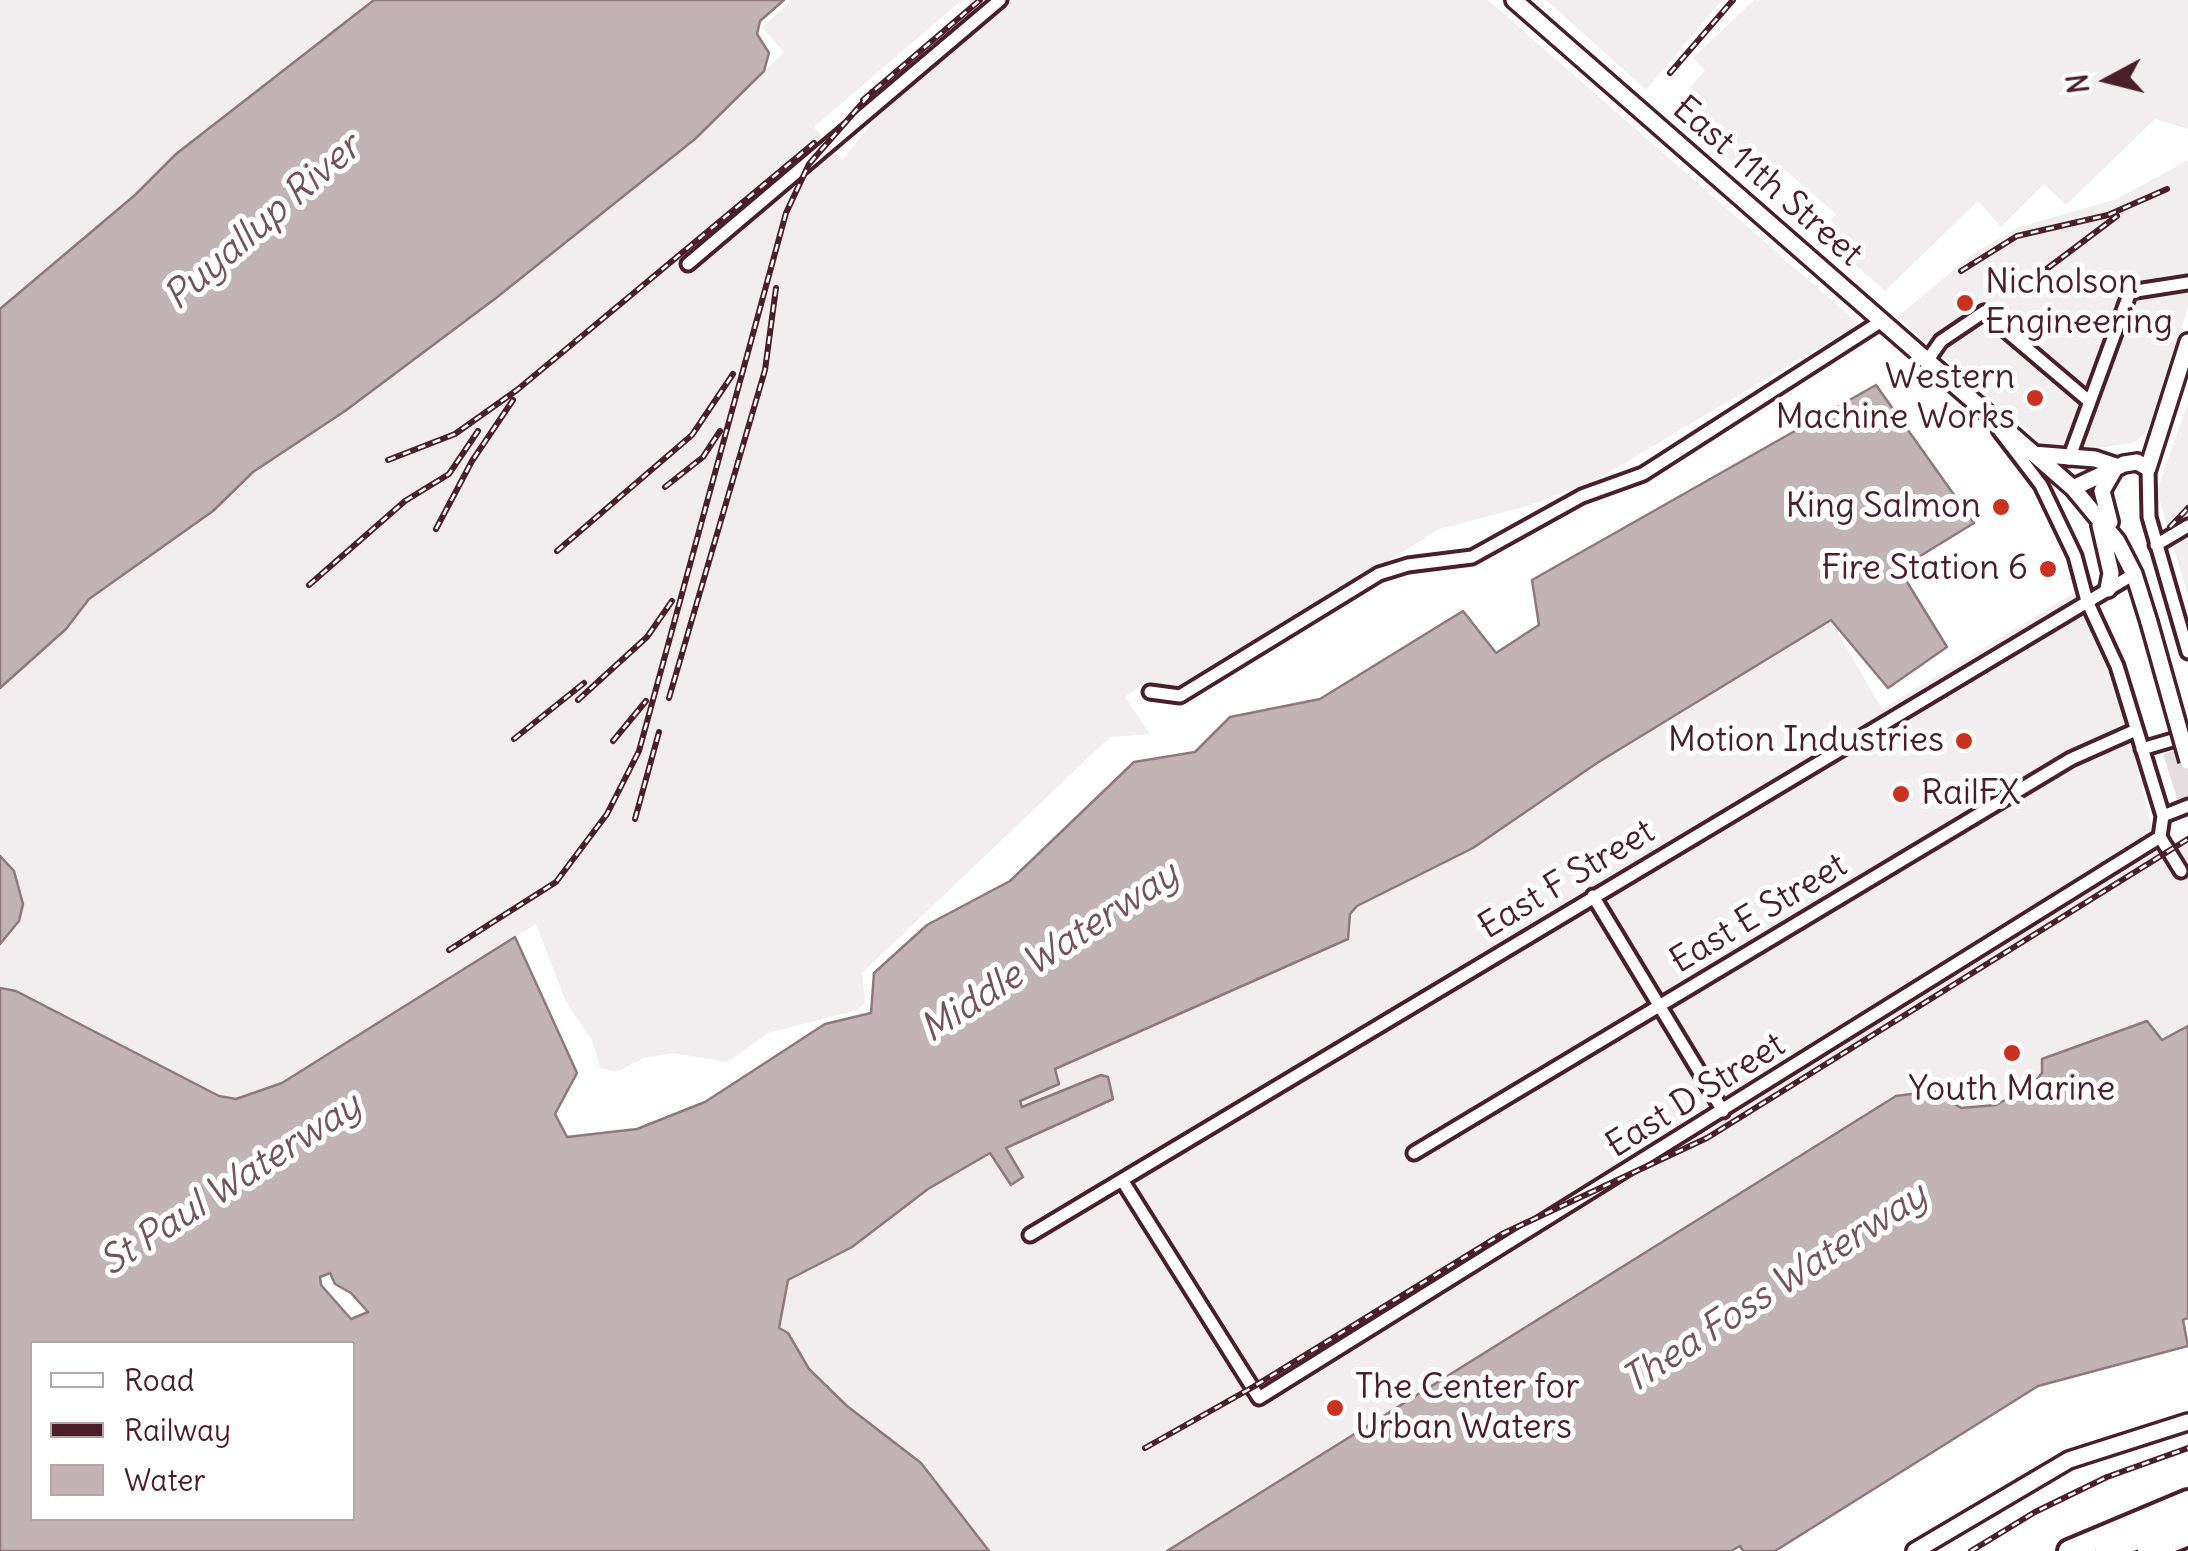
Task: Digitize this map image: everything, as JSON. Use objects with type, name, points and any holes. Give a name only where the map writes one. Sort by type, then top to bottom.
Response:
[{"type":"highway","points":[[2069,1551],[2188,1501]]},
{"type":"highway","points":[[2106,1551],[2188,1520]]},
{"type":"highway","points":[[2148,1551],[2188,1535]]},
{"type":"street","points":[[688,264],[1000,0]]},
{"type":"street","name":"East 11th Street","points":[[1514,0],[2085,500],[2118,541],[2134,574],[2188,761]]},
{"type":"street","points":[[2069,459],[2130,292],[2188,283]]},
{"type":"street","points":[[1927,361],[1941,341],[1984,312],[2090,402]]},
{"type":"street","points":[[1150,692],[1180,696],[1379,574],[1408,565],[1472,557],[1582,496],[1644,474],[1880,322]]},
{"type":"street","points":[[2188,342],[2148,468],[2146,499],[2188,652]]},
{"type":"street","name":"East 11th Street","points":[[1981,409],[2042,486],[2070,543],[2087,602],[2117,666],[2163,816],[2160,837]]},
{"type":"street","points":[[2033,454],[2116,466]]},
{"type":"street","points":[[2072,488],[2116,466],[2137,462],[2148,468]]},
{"type":"street","points":[[2116,466],[2102,491],[2118,541]]},
{"type":"street","points":[[2085,500],[2106,545],[2112,573],[2108,589]]},
{"type":"street","points":[[2156,544],[2188,526]]},
{"type":"street","name":"East F Street","points":[[1030,1235],[2134,574]]},
{"type":"street","name":"East E Street","points":[[1414,1153],[2072,759],[2136,730]]},
{"type":"street","points":[[2142,749],[2188,735]]},
{"type":"street","points":[[2163,816],[2188,806]]},
{"type":"street","points":[[2160,837],[2181,871]]},
{"type":"street","name":"East D Street","points":[[1122,1180],[1259,1398],[2160,837]]},
{"type":"street","points":[[1593,896],[1722,1111]]},
{"type":"street","points":[[1916,1551],[2068,1460],[2188,1422]]},
{"type":"shaded area","points":[[0,0],[374,0],[176,154],[135,195],[0,309]]},
{"type":"shaded area","points":[[793,0],[962,0],[814,127],[842,160],[920,64],[987,0],[1488,0],[1859,324],[1594,481],[1524,507],[1439,529],[1182,692],[1146,682],[1125,697],[1150,734],[1110,737],[862,973],[865,1002],[858,1010],[768,1033],[728,1062],[673,1053],[644,1058],[616,1072],[600,1068],[592,1040],[566,1002],[536,924],[282,1083],[236,1099],[219,1096],[17,991],[0,988],[0,688],[66,629],[89,599],[213,511],[253,472],[345,411],[496,298],[695,139],[784,52],[762,27]]},
{"type":"shaded area","points":[[1546,0],[1722,0],[1646,90]]},
{"type":"shaded area","points":[[1754,0],[2188,0],[2188,129],[2155,119],[2066,205],[2044,184],[2001,227],[1978,201],[1885,291],[1820,234],[1836,214],[1785,170],[1747,174],[1669,113],[1705,70],[1693,58]]},
{"type":"shaded area","points":[[2188,160],[2188,308],[2147,431],[2136,442],[2092,449],[2047,446],[1897,317],[1974,253],[2019,227],[2117,199]]},
{"type":"shaded area","points":[[2188,403],[2188,596],[2157,491]]},
{"type":"shaded area","points":[[2076,592],[2126,720],[2160,862],[2188,844],[2188,1026],[2162,1041],[2147,1021],[2062,1051],[2042,1059],[2042,1073],[2032,1085],[1996,1105],[1961,1108],[1934,1091],[1896,1096],[1167,1551],[989,1551],[809,1369],[788,1333],[778,1328],[788,1279],[852,1247],[928,1189],[991,1152],[1011,1184],[1022,1178],[1005,1148],[1033,1133],[1019,1101],[1059,1084],[1054,1069],[1348,939],[1350,913],[1357,907],[1473,848],[1597,763],[1831,620],[1882,709]]},
{"type":"shaded area","points":[[2188,746],[2188,812],[2182,814],[2163,754]]},
{"type":"water","name":"Puyallup River","points":[[374,0],[784,0],[760,21],[757,34],[769,53],[764,71],[695,139],[496,298],[345,411],[253,472],[213,511],[89,599],[66,629],[0,688],[0,309],[135,195],[176,154]]},
{"type":"water","points":[[1876,385],[1974,523],[1899,569],[1947,647],[1888,688],[1831,620],[1597,763],[1473,848],[1357,906],[1350,914],[1348,939],[1055,1069],[1059,1084],[1020,1101],[1022,1107],[1101,1075],[1108,1077],[1113,1099],[1006,1148],[1023,1177],[1011,1185],[990,1153],[928,1189],[852,1247],[788,1280],[779,1328],[788,1333],[809,1369],[847,1406],[921,1463],[989,1551],[0,1551],[0,988],[16,991],[219,1096],[236,1099],[282,1083],[515,937],[577,1073],[555,1114],[567,1137],[637,1129],[705,1102],[825,1024],[871,1013],[874,973],[927,925],[1010,881],[1134,762],[1195,752],[1230,717],[1320,699],[1463,611],[1496,653],[1539,625],[1532,580]],"holes":[[[330,1273],[335,1284],[351,1293],[368,1312],[351,1319],[321,1285],[320,1277]]]},
{"type":"water","points":[[0,856],[14,871],[23,904],[19,921],[0,944]]},
{"type":"water","name":"Thea Foss Waterway","points":[[2147,1021],[2162,1040],[2188,1026],[2188,1318],[2183,1320],[2188,1346],[2038,1386],[1775,1551],[1743,1551],[1740,1546],[1731,1551],[1167,1551],[1896,1096],[1934,1091],[1961,1108],[1996,1105],[2032,1085],[2042,1073],[2042,1059]]},
{"type":"railway","points":[[863,100],[980,0]]},
{"type":"railway","points":[[1670,73],[1733,0]]},
{"type":"railway","points":[[449,950],[556,882],[607,814],[639,751],[786,213],[809,164],[872,92]]},
{"type":"railway","points":[[388,460],[455,434],[517,390],[814,143]]},
{"type":"railway","points":[[1961,271],[2017,236],[2108,215],[2167,189]]},
{"type":"railway","points":[[2036,277],[2117,216]]},
{"type":"railway","points":[[669,698],[765,370],[776,288]]},
{"type":"railway","points":[[557,551],[692,435],[733,374]]},
{"type":"railway","points":[[436,529],[472,461],[513,400]]},
{"type":"railway","points":[[309,585],[405,501],[449,474],[478,431]]},
{"type":"railway","points":[[665,487],[703,457],[720,431]]},
{"type":"railway","points":[[2170,527],[2188,508]]},
{"type":"railway","points":[[578,700],[647,637],[672,601]]},
{"type":"railway","points":[[514,739],[584,683]]},
{"type":"railway","points":[[613,741],[646,701]]},
{"type":"railway","points":[[635,819],[659,732]]},
{"type":"railway","points":[[1145,1448],[1253,1387],[1502,1234],[1707,1138],[2188,839]]},
{"type":"railway","points":[[1971,1551],[2035,1512],[2107,1477],[2188,1448]]},
{"type":"place","name":"Nicholson Engineering","points":[[1965,303]]},
{"type":"place","name":"Western Machine Works","points":[[2035,398]]},
{"type":"place","name":"King Salmon","points":[[2001,507]]},
{"type":"place","name":"Fire Station 6","points":[[2048,569]]},
{"type":"place","name":"Motion Industries","points":[[1964,741]]},
{"type":"place","name":"RailFX","points":[[1901,794]]},
{"type":"place","name":"Youth Marine","points":[[2012,1053]]},
{"type":"place","name":"The Center for Urban Waters","points":[[1335,1408]]},
{"type":"water label","name":"Middle Waterway","points":[[1050,953]]},
{"type":"water label","name":"St Paul Waterway","points":[[231,1185]]}]
